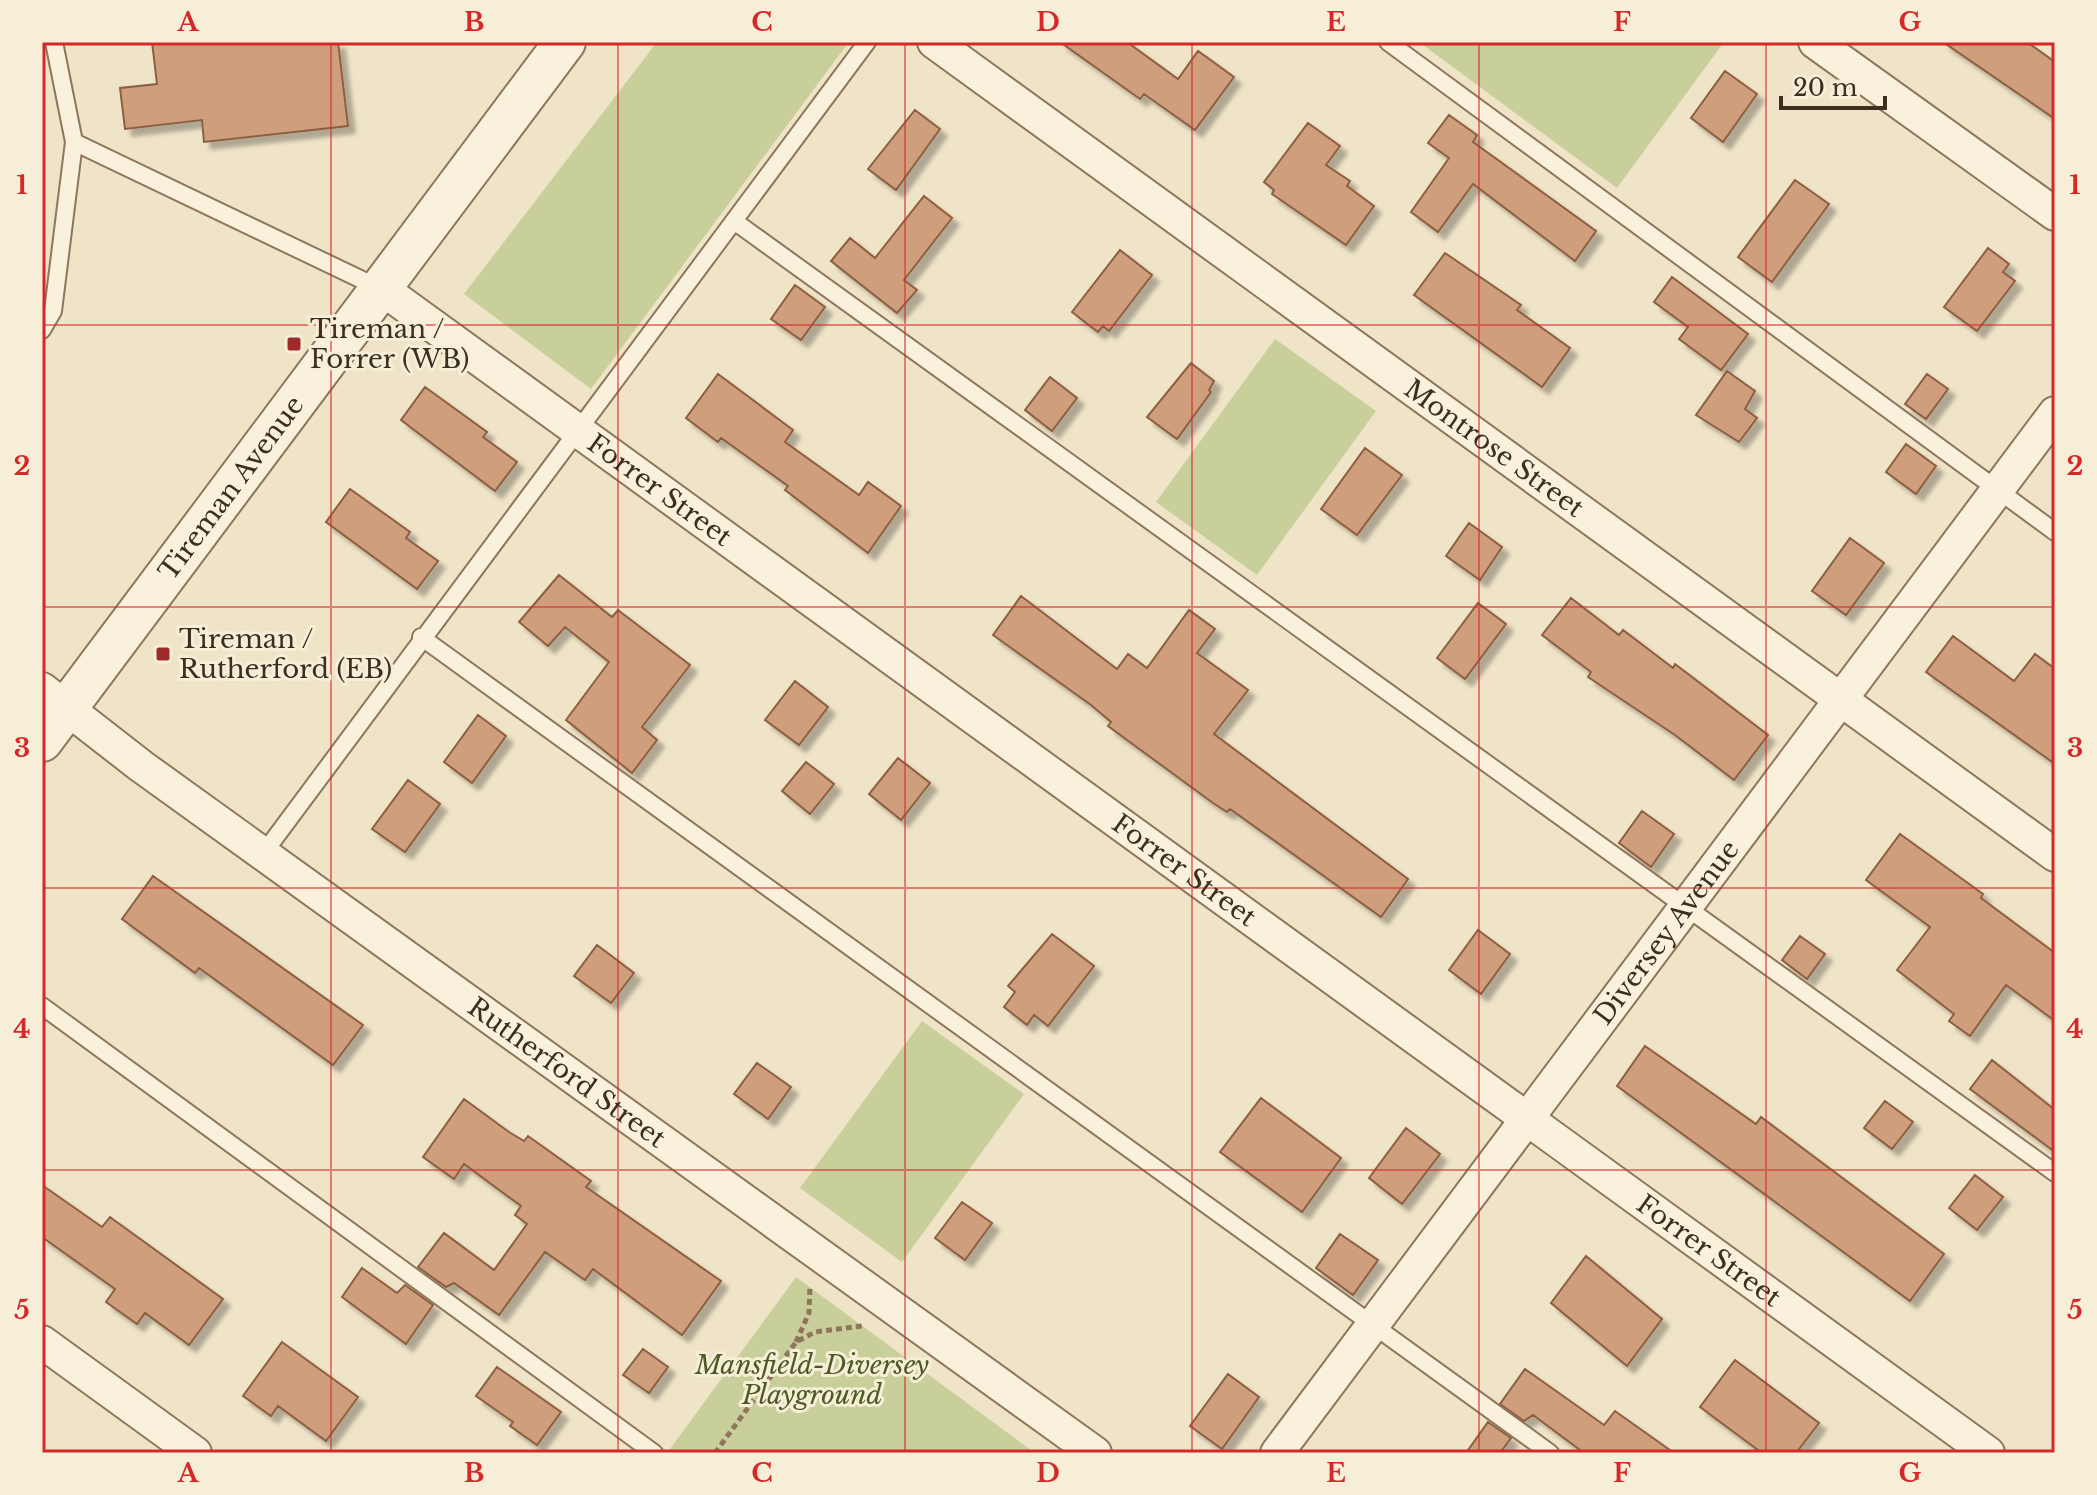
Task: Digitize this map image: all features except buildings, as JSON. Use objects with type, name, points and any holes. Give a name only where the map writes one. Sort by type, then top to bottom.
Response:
[{"type":"street","name":"Tireman Avenue","points":[[42,741],[54,698],[381,288],[565,42]]},
{"type":"street","name":"Montrose Street","points":[[934,42],[2055,855]]},
{"type":"street","points":[[1815,42],[2055,214]]},
{"type":"street","name":"Forrer Street","points":[[381,288],[1988,1453]]},
{"type":"street","name":"Diversey Avenue","points":[[1277,1453],[2055,413]]},
{"type":"street","name":"Rutherford Street","points":[[54,698],[263,854],[1095,1453]]},
{"type":"street","points":[[42,1342],[195,1453]]},
{"type":"lane","points":[[42,330],[53,311],[74,142],[54,42]]},
{"type":"lane","points":[[263,854],[421,637],[578,432],[867,42]]},
{"type":"lane","points":[[1388,42],[2055,532]]},
{"type":"lane","points":[[74,142],[381,288]]},
{"type":"lane","points":[[734,221],[2055,1173]]},
{"type":"lane","points":[[421,637],[1550,1453]]},
{"type":"lane","points":[[42,1006],[654,1453]]},
{"type":"path","points":[[715,1453],[796,1342],[809,1313],[810,1286]]},
{"type":"path","points":[[796,1342],[815,1332],[864,1325]]},
{"type":"green space","points":[[657,42],[849,42],[591,389],[464,294]]},
{"type":"green space","points":[[1419,42],[1724,42],[1617,188]]},
{"type":"green space","points":[[1275,339],[1376,411],[1257,575],[1156,502]]},
{"type":"green space","points":[[922,1021],[1024,1094],[902,1262],[800,1188]]},
{"type":"green space","name":"Mansfield-Diversey Playground","points":[[796,1277],[1035,1453],[667,1453]]},
{"type":"place","name":"Tireman / Forrer (WB)","points":[[294,344]]},
{"type":"place","name":"Tireman / Rutherford (EB)","points":[[163,654]]}]
